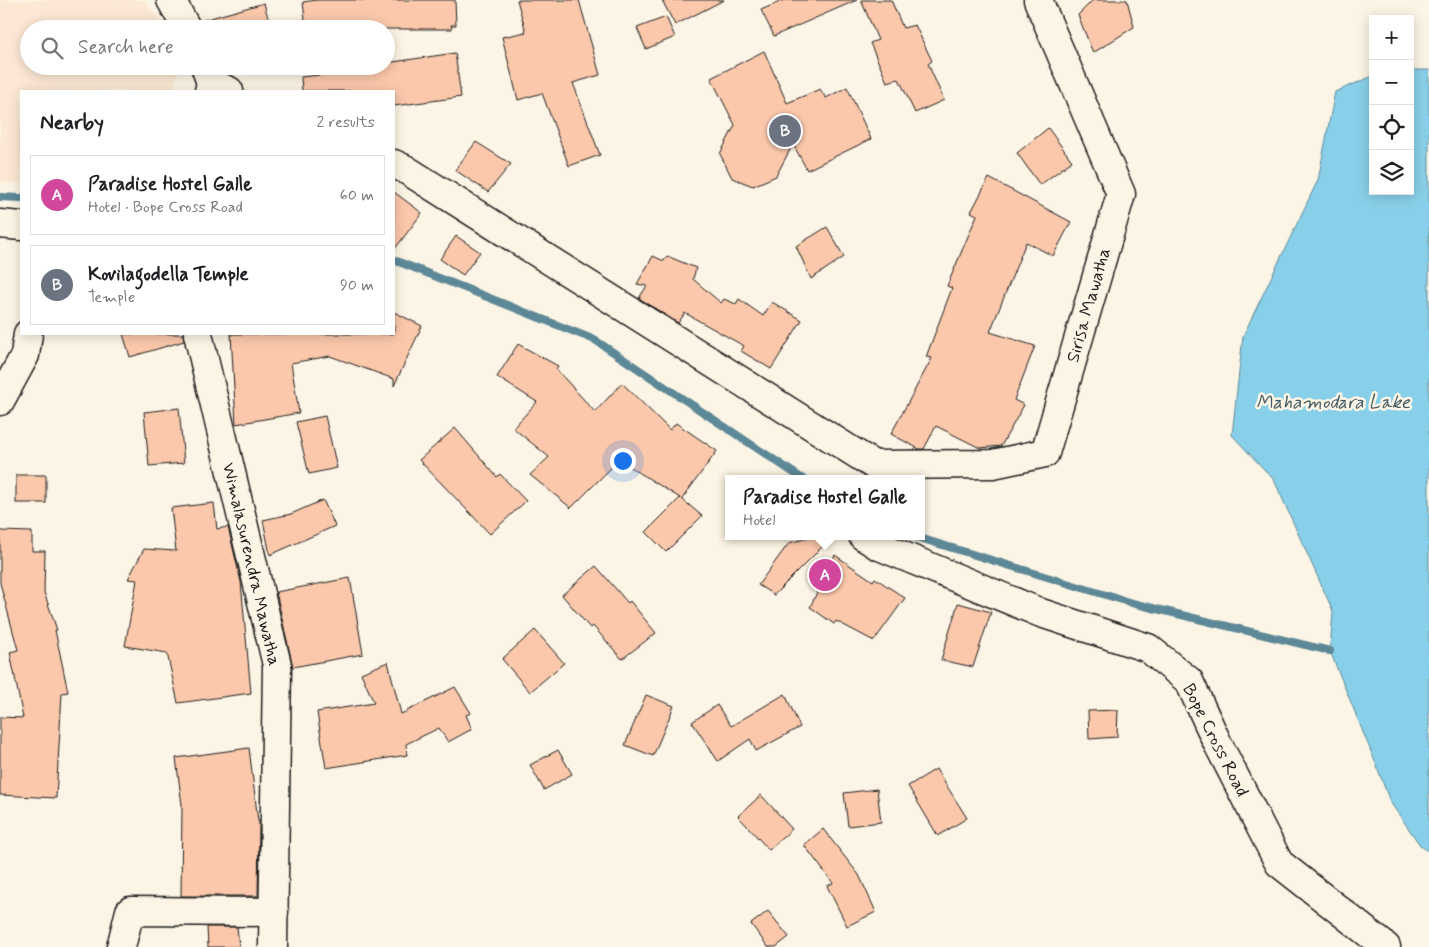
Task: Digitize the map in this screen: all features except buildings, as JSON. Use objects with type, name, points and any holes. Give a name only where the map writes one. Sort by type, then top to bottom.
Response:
[{"type":"street","points":[[171,0],[182,20]]},
{"type":"street","name":"Sirisa Mawatha","points":[[869,472],[993,464],[1045,453],[1120,194],[1038,0]]},
{"type":"street","points":[[395,164],[405,169],[869,472]]},
{"type":"street","points":[[0,224],[20,226]]},
{"type":"street","points":[[0,401],[25,355],[28,335]]},
{"type":"street","name":"Wimalasurendra Mawatha","points":[[198,335],[277,665],[273,947]]},
{"type":"street","name":"Bope Cross Road","points":[[869,540],[877,545],[1041,613],[1148,648],[1189,681],[1217,742],[1280,863],[1386,947]]},
{"type":"street","points":[[121,947],[130,911],[274,912]]},
{"type":"shaded area","points":[[0,0],[144,0],[160,20],[20,20],[20,75],[177,75],[173,90],[20,90],[20,183],[0,183]]},
{"type":"water","name":"Mahamodara Lake","points":[[1414,70],[1429,70],[1429,852],[1420,845],[1390,802],[1330,651],[1333,611],[1274,480],[1232,435],[1243,336],[1318,180],[1335,92],[1369,78],[1369,195],[1414,195]]},
{"type":"waterway","points":[[0,197],[20,198]]},
{"type":"waterway","points":[[395,260],[595,340],[797,475]]},
{"type":"waterway","points":[[925,540],[1132,603],[1330,651]]},
{"type":"place","name":"Kovilagodella Temple","points":[[785,131]]},
{"type":"place","name":"Paradise Hostel Galle","points":[[825,575]]}]
